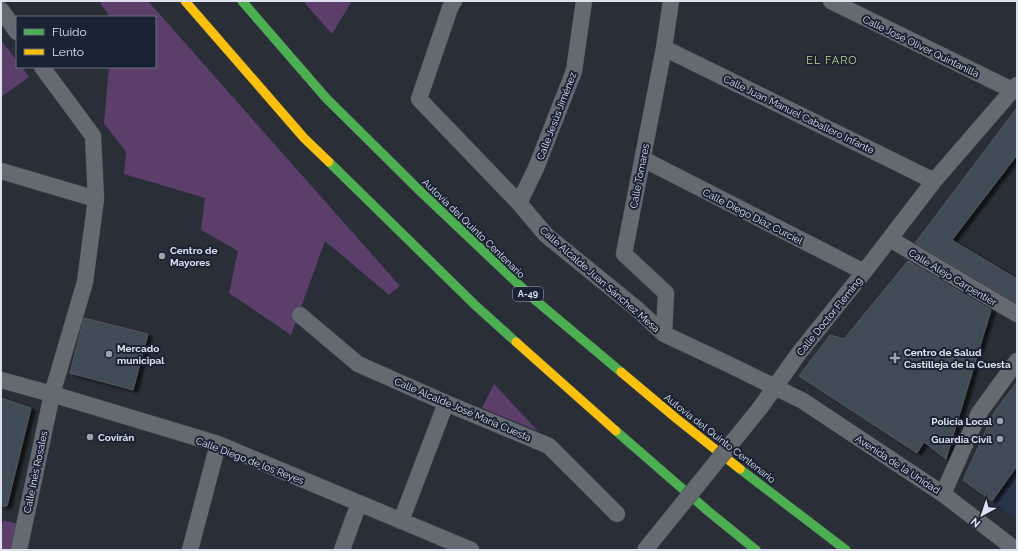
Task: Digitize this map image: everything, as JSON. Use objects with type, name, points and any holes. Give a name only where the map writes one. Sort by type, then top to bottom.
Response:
[{"type":"highway","points":[[185,1],[304,138],[475,305],[708,511],[756,550]]},
{"type":"highway","name":"Autovía del Quinto Centenario","points":[[242,1],[326,98],[421,192],[534,299],[676,419],[846,550]]},
{"type":"street","name":"Calle Alcalde Juan Sánchez Mesa","points":[[454,1],[450,8],[419,99],[519,203],[546,235],[637,308],[664,334],[775,387]]},
{"type":"street","name":"Calle Jesús Jiménez","points":[[519,203],[536,168],[574,71],[584,1]]},
{"type":"street","name":"Calle Tomares","points":[[664,334],[666,293],[624,254],[664,48],[671,1]]},
{"type":"street","name":"Calle José Oliver Quintanilla","points":[[831,1],[1015,88]]},
{"type":"street","points":[[1,10],[16,31]]},
{"type":"street","name":"Calle Juan Manuel Caballero Infante","points":[[664,48],[934,181]]},
{"type":"street","name":"Calle Inés Rosales","points":[[18,550],[52,394],[85,282],[96,199],[93,136],[43,68]]},
{"type":"street","name":"Calle Doctor Fleming","points":[[645,550],[760,408],[799,353],[934,181],[1015,88]]},
{"type":"street","name":"Calle Diego Díaz Curciel","points":[[643,159],[864,272]]},
{"type":"street","points":[[1,171],[96,199]]},
{"type":"street","name":"Calle Alejo Carpentier","points":[[890,239],[1017,314]]},
{"type":"street","name":"Calle Alcalde José María Cuesta","points":[[300,315],[358,364],[549,446],[617,514]]},
{"type":"street","points":[[943,494],[979,413],[1017,361]]},
{"type":"street","name":"Calle Diego de los Reyes","points":[[1,380],[218,444],[471,550]]},
{"type":"street","name":"Avenida de la Unidad","points":[[775,387],[803,401],[943,494],[1016,550]]},
{"type":"street","points":[[401,521],[446,403]]},
{"type":"street","points":[[190,550],[218,444]]},
{"type":"street","points":[[342,550],[359,503]]},
{"type":"shaded area","points":[[99,1],[148,1],[400,286],[389,295],[325,241],[291,335],[229,293],[238,251],[201,230],[205,198],[124,174],[126,152],[104,123],[109,68],[156,68],[156,16],[109,16]]},
{"type":"shaded area","points":[[303,1],[352,1],[332,34]]},
{"type":"shaded area","points":[[1,40],[16,60],[16,68],[23,68],[29,77],[1,97]]},
{"type":"shaded area","points":[[494,384],[538,431],[482,408]]},
{"type":"shaded area","points":[[1017,466],[1017,521],[992,501]]},
{"type":"shaded area","points":[[3,520],[29,527],[24,550],[1,550]]},
{"type":"building","points":[[1017,108],[1017,155],[952,240],[1017,279],[1017,303],[915,243]]},
{"type":"building","name":"Centro de Salud Castilleja de la Cuesta","points":[[908,261],[991,310],[946,459],[924,442],[917,453],[799,376],[830,335],[844,339]]},
{"type":"building","name":"Mercado municipal","points":[[84,318],[148,334],[133,390],[70,373]]},
{"type":"building","name":"Guardia Civil","points":[[1017,382],[1017,466],[992,501],[963,480],[995,411]]},
{"type":"building","points":[[1,398],[31,408],[7,506],[1,506]]},
{"type":"traffic: fast","points":[[242,1],[326,98],[421,192],[534,299],[621,372]]},
{"type":"traffic: fast","points":[[329,162],[475,305],[516,342]]},
{"type":"traffic: fast","points":[[616,431],[708,511],[756,550]]},
{"type":"traffic: fast","points":[[740,469],[846,550]]},
{"type":"traffic: slow","points":[[185,1],[304,138],[329,162]]},
{"type":"traffic: slow","points":[[516,342],[616,431]]},
{"type":"traffic: slow","points":[[621,372],[740,469]]},
{"type":"place","name":"Centro de Mayores","points":[[162,256]]},
{"type":"place","name":"Mercado municipal","points":[[109,354]]},
{"type":"place","name":"Centro de Salud Castilleja de la Cuesta","points":[[895,358]]},
{"type":"place","name":"Policía Local","points":[[1000,421]]},
{"type":"place","name":"Covirán","points":[[90,437]]},
{"type":"place","name":"Guardia Civil","points":[[1000,439]]},
{"type":"district","name":"EL FARO","points":[[832,60]]}]
